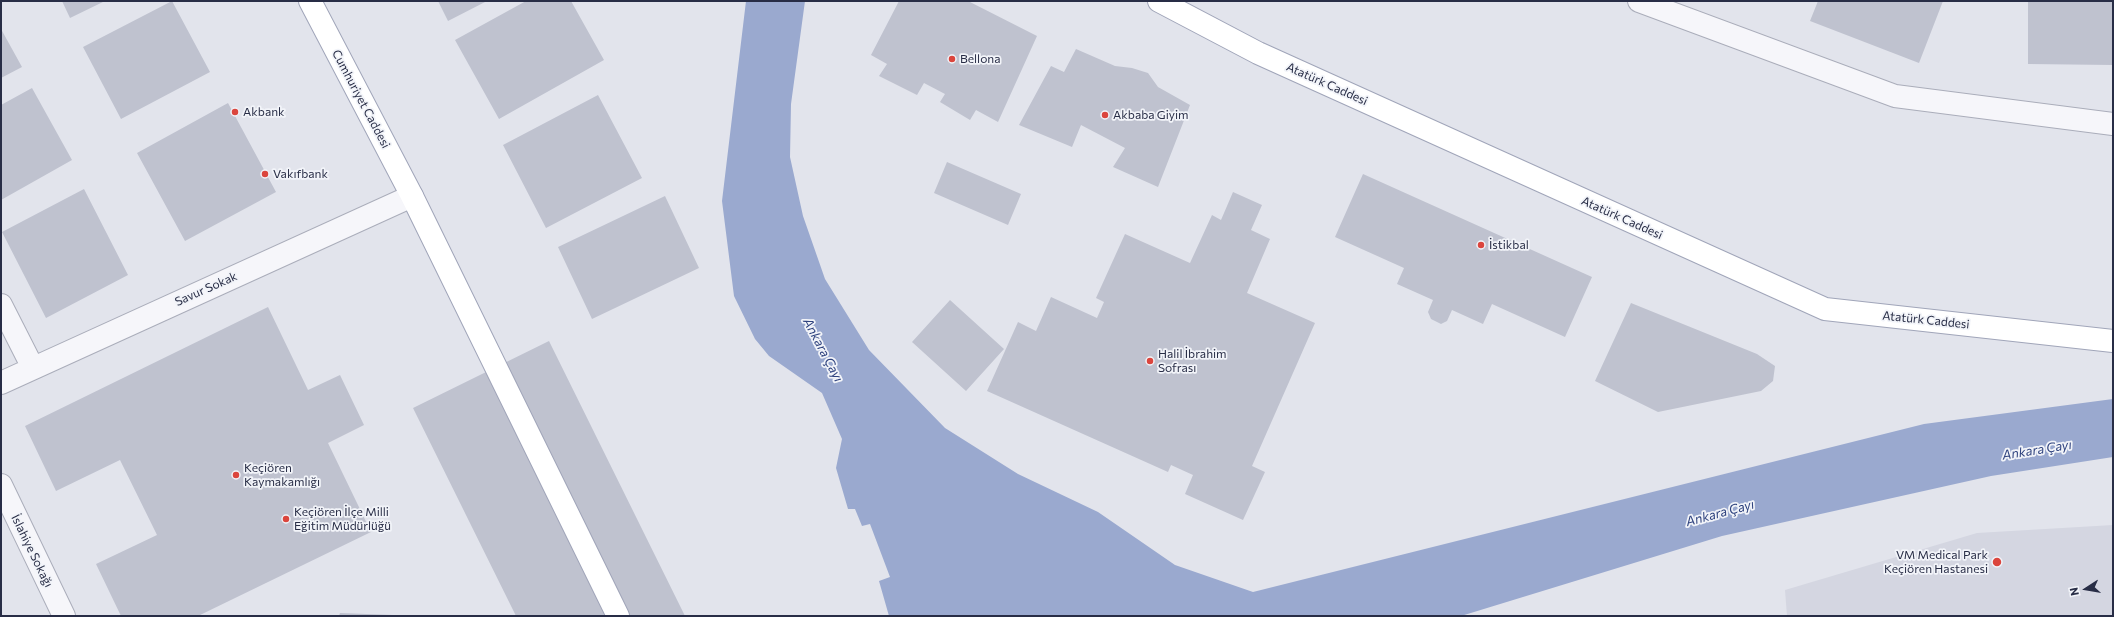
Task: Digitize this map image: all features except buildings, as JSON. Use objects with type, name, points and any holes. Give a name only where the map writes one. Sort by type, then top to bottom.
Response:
[{"type":"main road","name":"Cumhuriyet Caddesi","points":[[310,1],[412,196],[618,616]]},
{"type":"main road","name":"Atatürk Caddesi","points":[[1159,1],[1258,53],[1825,309],[2113,341]]},
{"type":"street","points":[[1638,1],[1895,96],[2113,124]]},
{"type":"street","name":"Savur Sokak","points":[[1,383],[412,196]]},
{"type":"street","points":[[1,305],[33,368]]},
{"type":"street","name":"İslahiye Sokağı","points":[[1,485],[64,616]]},
{"type":"shaded area","name":"VM Medical Park Keçiören Hastanesi","points":[[2113,525],[2113,616],[1787,616],[1785,590],[1977,533]]},
{"type":"water","name":"Ankara Çayı","points":[[746,1],[805,1],[791,104],[790,157],[803,216],[825,279],[869,350],[945,428],[1018,474],[1098,512],[1175,565],[1253,592],[1924,424],[2113,399],[2113,457],[1991,476],[1722,536],[1461,616],[889,616],[879,581],[890,577],[870,524],[862,526],[855,509],[848,509],[836,468],[842,439],[822,393],[769,356],[755,339],[734,296],[722,201]]},
{"type":"place","name":"Bellona","points":[[952,59]]},
{"type":"place","name":"Akbank","points":[[235,112]]},
{"type":"place","name":"Akbaba Giyim","points":[[1105,115]]},
{"type":"place","name":"Vakıfbank","points":[[265,174]]},
{"type":"place","name":"İstikbal","points":[[1481,245]]},
{"type":"place","name":"Halil İbrahim Sofrası","points":[[1150,361]]},
{"type":"place","name":"Keçiören Kaymakamlığı","points":[[236,475]]},
{"type":"place","name":"Keçiören İlçe Milli Eğitim Müdürlüğü","points":[[286,519]]},
{"type":"place","name":"VM Medical Park Keçiören Hastanesi","points":[[1997,562]]}]
